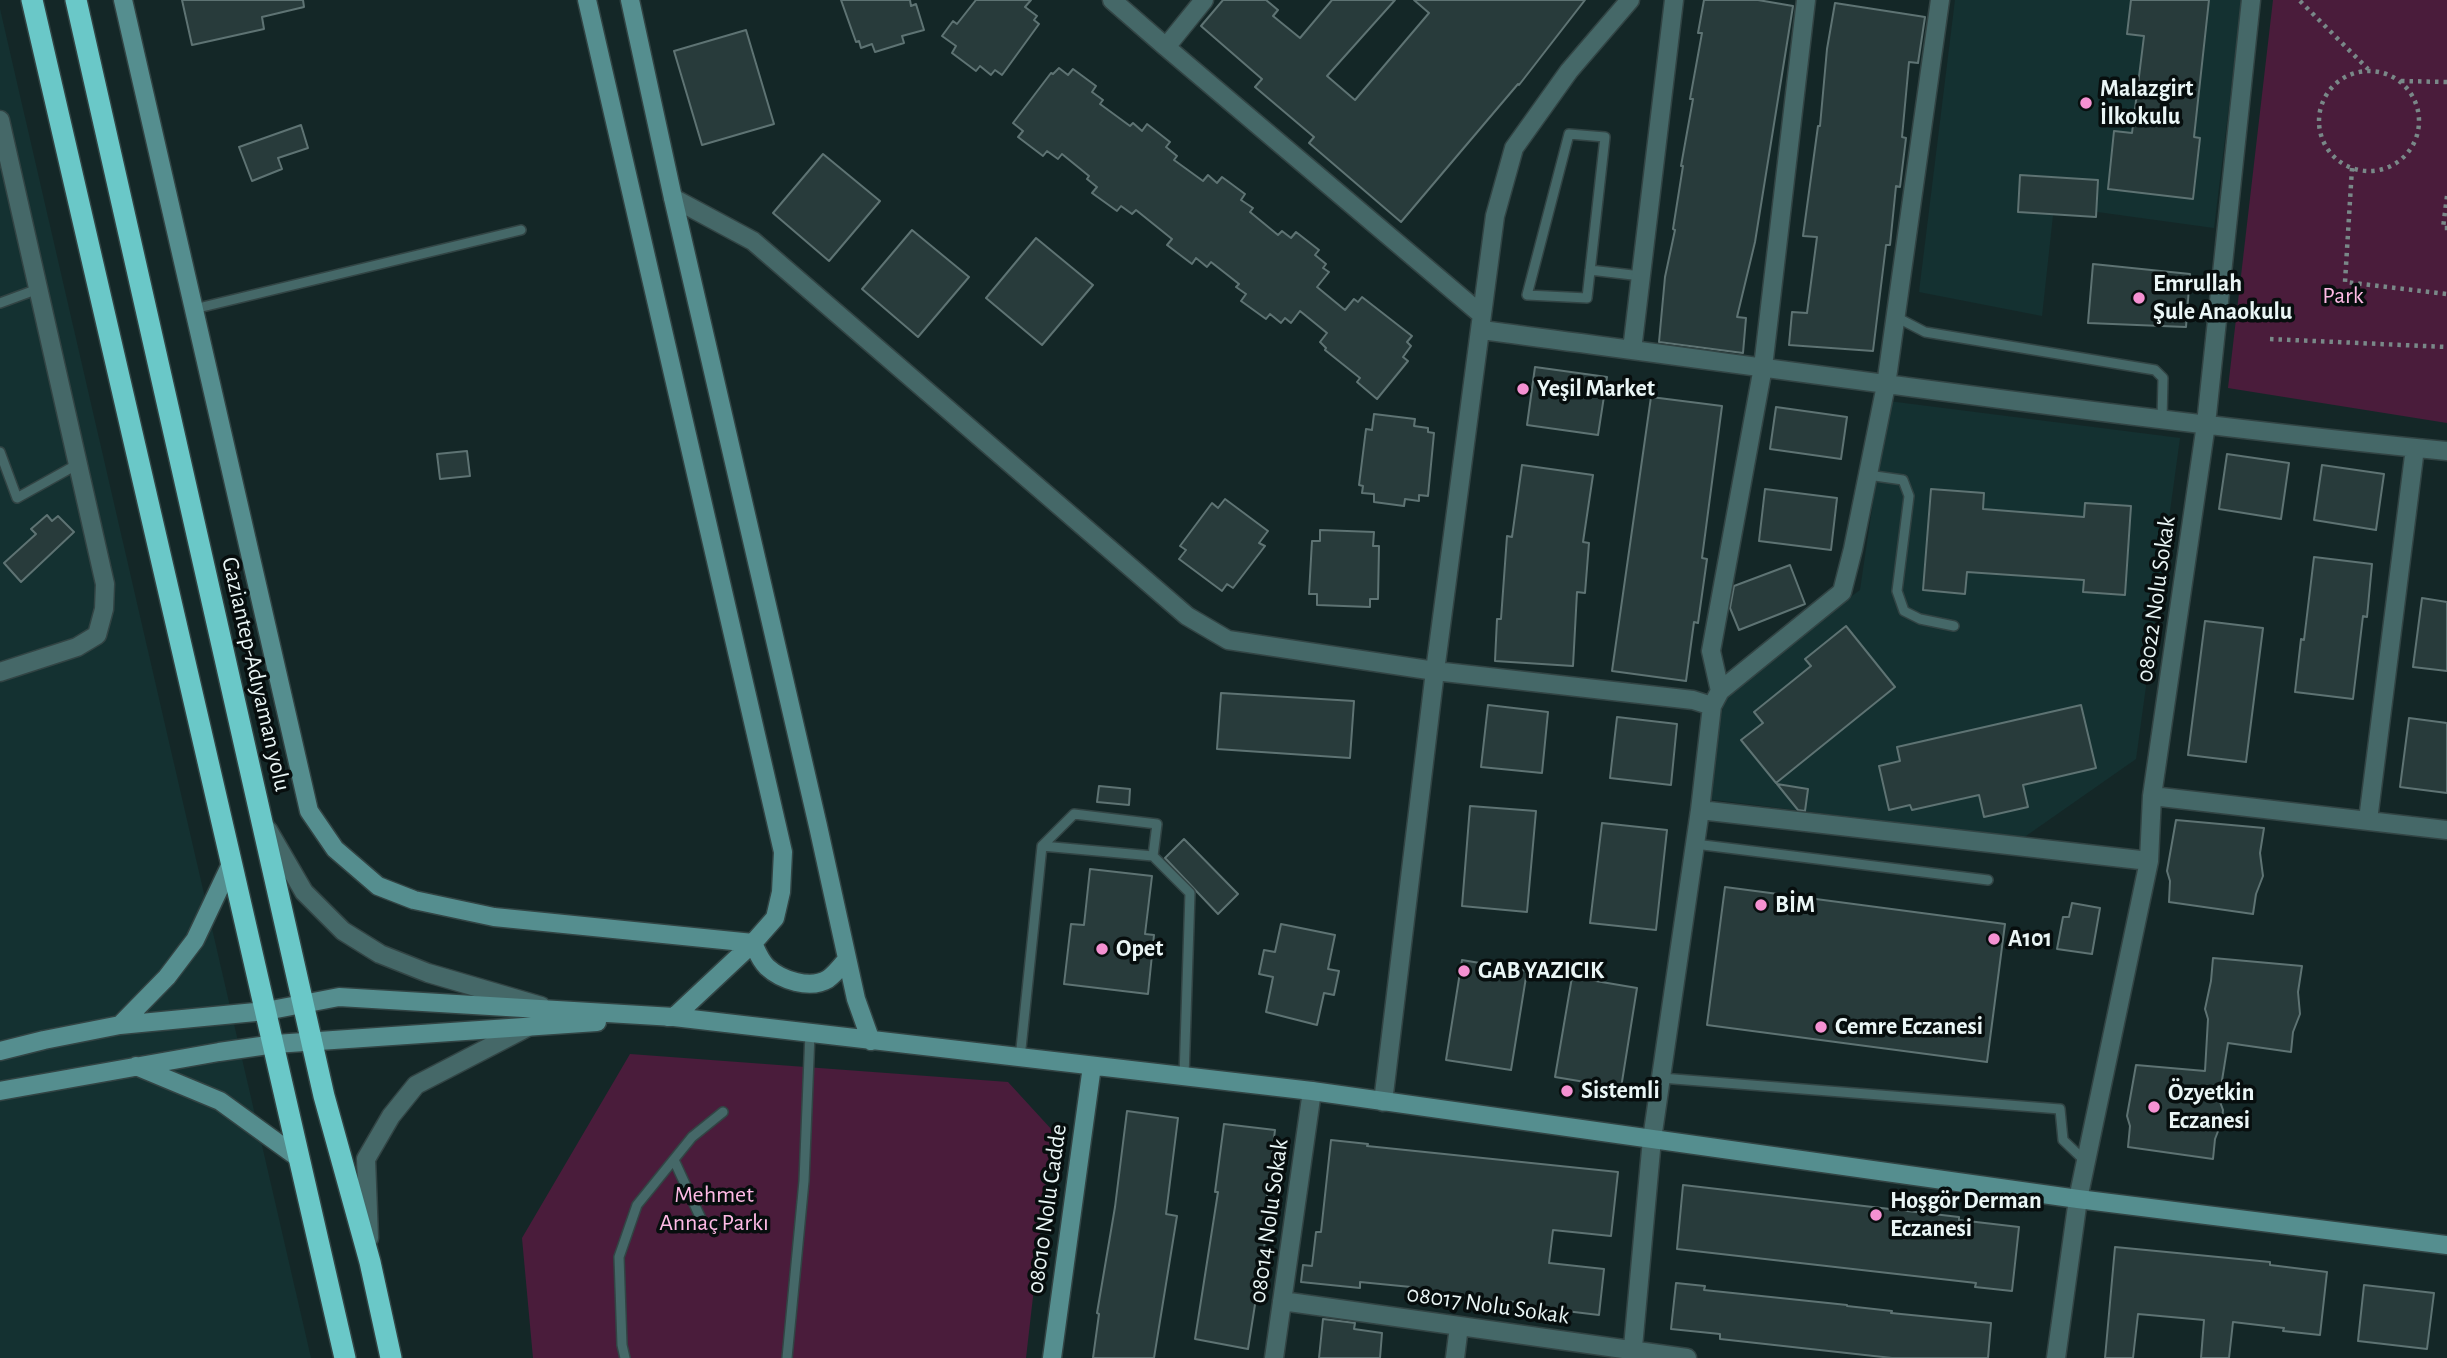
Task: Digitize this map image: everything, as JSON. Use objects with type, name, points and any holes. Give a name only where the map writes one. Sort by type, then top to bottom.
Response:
[{"type":"highway","points":[[32,0],[230,866],[275,1044],[345,1358]]},
{"type":"highway","name":"Gaziantep-Adıyaman yolu","points":[[76,0],[324,1096],[370,1262],[391,1358]]},
{"type":"street","points":[[123,0],[309,810],[335,849],[378,886],[414,900],[494,917],[753,943]]},
{"type":"street","points":[[0,1091],[275,1044],[674,1017],[753,943],[775,918],[783,852],[587,0]]},
{"type":"street","points":[[630,0],[856,999],[872,1041]]},
{"type":"street","points":[[1112,0],[1481,323],[1632,350],[1886,384],[2447,451]]},
{"type":"street","points":[[1166,47],[1204,0]]},
{"type":"street","points":[[1383,1102],[1494,216],[1514,148],[1569,71],[1630,0]]},
{"type":"street","points":[[1632,350],[1674,0]]},
{"type":"street","points":[[1633,1354],[1652,1139],[1716,699],[1711,651],[1763,367],[1806,0]]},
{"type":"street","points":[[673,198],[753,241],[1187,616],[1228,640],[1435,671],[1693,700],[1716,699],[1842,592],[1886,384],[1940,0]]},
{"type":"street","name":"08022 Nolu Sokak","points":[[2056,1358],[2078,1199],[2149,861],[2152,796],[2206,424],[2251,0]]},
{"type":"street","points":[[0,120],[105,584],[104,609],[97,635],[77,647],[0,673]]},
{"type":"street","points":[[2368,820],[2415,448]]},
{"type":"street","points":[[2152,796],[2447,830]]},
{"type":"street","points":[[1700,810],[2149,861]]},
{"type":"street","points":[[262,819],[304,892],[343,931],[380,954],[428,973],[554,1010]]},
{"type":"street","points":[[120,1025],[167,977],[195,940],[230,866]]},
{"type":"street","points":[[753,943],[758,956],[768,968],[790,980],[812,984],[829,979],[847,959]]},
{"type":"street","points":[[0,1051],[120,1025],[266,1011],[339,998],[674,1017],[1312,1091],[2078,1199],[2447,1245]]},
{"type":"street","points":[[370,1262],[366,1159],[391,1116],[416,1085],[529,1026]]},
{"type":"street","points":[[136,1066],[220,1101],[300,1159]]},
{"type":"street","name":"08010 Nolu Cadde","points":[[1052,1358],[1092,1066]]},
{"type":"street","name":"08014 Nolu Sokak","points":[[1274,1358],[1312,1091]]},
{"type":"street","name":"08017 Nolu Sokak","points":[[1282,1301],[1633,1354],[1687,1358]]},
{"type":"street","points":[[1454,1358],[1459,1326]]},
{"type":"lane","points":[[1569,134],[1605,137],[1590,270],[1587,298],[1527,295],[1569,134]]},
{"type":"lane","points":[[194,309],[521,230]]},
{"type":"lane","points":[[1590,270],[1641,276]]},
{"type":"lane","points":[[0,303],[38,289]]},
{"type":"lane","points":[[1896,317],[1925,332],[2155,370],[2163,378],[2162,419]]},
{"type":"lane","points":[[0,452],[17,498],[78,464]]},
{"type":"lane","points":[[1868,475],[1903,480],[1909,496],[1897,591],[1904,611],[1920,620],[1954,626]]},
{"type":"lane","points":[[1020,1058],[1042,846],[1074,814],[1157,824],[1153,856]]},
{"type":"lane","points":[[1695,844],[1988,880]]},
{"type":"lane","points":[[1042,846],[1153,856],[1190,893],[1184,1077]]},
{"type":"lane","points":[[787,1358],[804,1181],[810,1033]]},
{"type":"lane","points":[[1661,1077],[2060,1109],[2063,1140],[2086,1162]]},
{"type":"lane","points":[[625,1358],[622,1345],[619,1257],[637,1205],[692,1137],[723,1112]]},
{"type":"lane","points":[[674,1160],[702,1221]]},
{"type":"path","points":[[2300,1],[2369,70]]},
{"type":"path","points":[[2369,70],[2400,80],[2412,93],[2418,108],[2420,125],[2416,141],[2407,155],[2394,165],[2378,170],[2361,170],[2332,155],[2323,141],[2319,125],[2320,108],[2326,93],[2337,81],[2352,73],[2369,70]]},
{"type":"path","points":[[2400,80],[2447,82]]},
{"type":"path","points":[[2352,167],[2345,282],[2447,294]]},
{"type":"path","points":[[2447,196],[2443,228],[2447,228]]},
{"type":"path","points":[[2270,339],[2447,347]]},
{"type":"shaded area","name":"Malazgirt İlkokulu","points":[[1955,0],[2242,0],[2214,228],[2054,206],[2042,316],[1919,292]]},
{"type":"shaded area","points":[[0,9],[311,1358],[0,1358]]},
{"type":"shaded area","points":[[1888,401],[2180,438],[2136,759],[2023,838],[1706,799],[1726,689],[1860,590]]},
{"type":"green space","name":"Park","points":[[2273,0],[2447,0],[2447,423],[2228,388]]},
{"type":"green space","name":"Mehmet Annaç Parkı","points":[[630,1054],[1008,1082],[1052,1130],[1026,1358],[533,1358],[522,1238]]},
{"type":"building","points":[[182,0],[303,0],[304,7],[262,17],[264,29],[192,45]]},
{"type":"building","points":[[841,0],[910,0],[911,6],[916,4],[924,30],[902,36],[904,43],[875,52],[872,44],[861,48],[859,41],[856,42]]},
{"type":"building","points":[[976,0],[1031,0],[1025,7],[1037,16],[1034,20],[1039,24],[1002,75],[995,70],[991,75],[980,66],[976,71],[952,53],[956,46],[942,36],[953,21],[957,24]]},
{"type":"building","points":[[1223,0],[1266,0],[1278,10],[1273,16],[1300,38],[1332,0],[1395,0],[1327,76],[1355,100],[1429,13],[1414,0],[1585,0],[1519,85],[1401,222],[1309,143],[1314,137],[1255,87],[1262,79],[1201,26]]},
{"type":"building","points":[[1704,0],[1758,0],[1793,6],[1755,242],[1737,317],[1746,318],[1743,353],[1659,342],[1665,277],[1675,230],[1681,166],[1693,99],[1690,99],[1702,33],[1698,33]]},
{"type":"building","points":[[2131,0],[2209,0],[2194,137],[2200,138],[2193,199],[2108,189],[2114,131],[2132,133],[2144,36],[2127,34]]},
{"type":"building","points":[[1835,3],[1925,17],[1918,63],[1909,62],[1902,137],[1906,138],[1900,187],[1896,186],[1890,245],[1886,245],[1873,351],[1789,345],[1792,312],[1807,313],[1817,237],[1803,236]]},
{"type":"building","points":[[746,30],[774,124],[702,145],[674,51]]},
{"type":"building","points":[[1059,68],[1068,75],[1073,69],[1096,86],[1092,92],[1103,100],[1100,104],[1130,126],[1133,123],[1142,131],[1147,124],[1170,142],[1166,147],[1177,156],[1174,160],[1203,181],[1208,175],[1217,183],[1222,177],[1245,194],[1241,200],[1253,208],[1250,212],[1278,235],[1282,231],[1291,238],[1296,232],[1319,250],[1315,255],[1326,264],[1323,268],[1329,272],[1317,287],[1345,310],[1354,299],[1358,302],[1362,297],[1412,336],[1407,342],[1411,346],[1403,357],[1408,361],[1377,399],[1357,382],[1360,378],[1325,350],[1320,342],[1327,333],[1300,311],[1291,323],[1285,318],[1281,323],[1270,314],[1266,319],[1241,301],[1246,294],[1236,287],[1239,284],[1211,262],[1207,267],[1196,258],[1192,264],[1167,245],[1172,239],[1136,210],[1132,214],[1121,206],[1117,211],[1092,193],[1097,187],[1087,179],[1089,176],[1062,154],[1058,159],[1047,151],[1043,156],[1018,137],[1023,131],[1013,123],[1051,73]]},
{"type":"building","points":[[301,125],[308,148],[278,158],[282,169],[252,181],[239,147]]},
{"type":"building","points":[[823,154],[880,201],[829,261],[773,213]]},
{"type":"building","points":[[2020,175],[2098,180],[2096,217],[2018,212]]},
{"type":"building","points":[[912,230],[969,277],[918,337],[862,289]]},
{"type":"building","points":[[1036,238],[1093,285],[1042,345],[986,298]]},
{"type":"building","name":"Emrullah Şule Anaokulu","points":[[2093,264],[2190,274],[2186,327],[2088,323]]},
{"type":"building","points":[[1535,367],[1607,377],[1598,435],[1527,425]]},
{"type":"building","points":[[1651,397],[1722,406],[1702,558],[1707,559],[1698,623],[1694,622],[1686,681],[1612,671]]},
{"type":"building","points":[[1776,407],[1847,417],[1841,459],[1770,449]]},
{"type":"building","points":[[1374,414],[1415,419],[1414,426],[1428,428],[1428,432],[1434,433],[1428,496],[1419,495],[1419,501],[1405,499],[1404,506],[1374,502],[1374,494],[1362,493],[1363,486],[1359,485],[1366,429],[1372,430]]},
{"type":"building","points":[[467,451],[470,476],[440,479],[437,454]]},
{"type":"building","points":[[2227,454],[2289,463],[2281,519],[2219,509]]},
{"type":"building","points":[[1522,465],[1593,475],[1583,542],[1589,543],[1585,593],[1577,592],[1573,666],[1495,661],[1507,536],[1512,537]]},
{"type":"building","points":[[2322,465],[2384,474],[2376,530],[2314,520]]},
{"type":"building","points":[[1765,489],[1837,498],[1831,550],[1759,541]]},
{"type":"building","points":[[1931,489],[1984,493],[1983,509],[2084,517],[2085,503],[2131,506],[2125,595],[2083,592],[2084,580],[1967,572],[1965,594],[1923,590]]},
{"type":"building","points":[[1225,499],[1268,531],[1259,543],[1265,546],[1233,588],[1227,584],[1222,591],[1179,559],[1186,550],[1180,546],[1212,503],[1218,508]]},
{"type":"building","points":[[47,515],[52,521],[58,516],[74,532],[21,582],[4,563],[36,534],[31,529]]},
{"type":"building","points":[[1320,530],[1374,532],[1373,546],[1379,546],[1378,599],[1370,599],[1370,607],[1317,605],[1317,594],[1309,594],[1312,541],[1320,541]]},
{"type":"building","points":[[2314,557],[2372,564],[2367,617],[2363,616],[2353,699],[2295,692]]},
{"type":"building","points":[[1790,565],[1805,604],[1739,630],[1730,608],[1734,586]]},
{"type":"building","points":[[2422,598],[2447,602],[2447,671],[2413,667]]},
{"type":"building","points":[[2205,621],[2263,628],[2246,762],[2188,755]]},
{"type":"building","points":[[1846,626],[1895,687],[1776,783],[1741,740],[1763,723],[1754,712],[1811,666],[1805,659]]},
{"type":"building","points":[[1221,693],[1354,701],[1350,758],[1217,749]]},
{"type":"building","points":[[1488,705],[1548,712],[1542,773],[1481,767]]},
{"type":"building","points":[[2081,705],[2096,768],[2023,785],[2028,807],[1984,817],[1979,795],[1912,810],[1910,805],[1889,810],[1879,766],[1900,761],[1897,747]]},
{"type":"building","points":[[1617,717],[1677,724],[1671,785],[1610,778]]},
{"type":"building","points":[[2409,718],[2447,723],[2447,793],[2400,787]]},
{"type":"building","points":[[1777,784],[1808,789],[1805,811],[1798,810]]},
{"type":"building","points":[[1099,786],[1130,789],[1129,805],[1097,802]]},
{"type":"building","points":[[1470,806],[1536,811],[1527,912],[1462,906]]},
{"type":"building","points":[[2176,820],[2264,828],[2260,853],[2263,876],[2256,894],[2253,914],[2169,902],[2170,881],[2167,871]]},
{"type":"building","points":[[1602,823],[1667,830],[1656,930],[1590,923]]},
{"type":"building","points":[[1184,839],[1238,894],[1218,914],[1165,858]]},
{"type":"building","points":[[1090,869],[1152,876],[1145,934],[1154,935],[1148,994],[1064,984],[1071,924],[1084,925]]},
{"type":"building","points":[[1725,887],[2005,924],[1987,1062],[1707,1025]]},
{"type":"building","points":[[2072,903],[2100,908],[2092,954],[2057,949],[2063,917],[2069,917]]},
{"type":"building","points":[[1281,924],[1335,935],[1328,969],[1339,971],[1334,995],[1324,993],[1317,1025],[1266,1012],[1273,977],[1259,974],[1264,950],[1275,952]]},
{"type":"building","points":[[2213,958],[2302,966],[2298,992],[2300,1014],[2293,1032],[2291,1052],[2228,1043],[2219,1099],[2223,1110],[2222,1121],[2215,1139],[2213,1159],[2128,1147],[2130,1126],[2127,1116],[2136,1065],[2205,1071],[2208,1019],[2205,1009]]},
{"type":"building","points":[[1462,960],[1527,971],[1511,1070],[1446,1060]]},
{"type":"building","points":[[1572,977],[1637,988],[1621,1088],[1555,1077]]},
{"type":"building","points":[[1127,1111],[1178,1118],[1166,1214],[1177,1216],[1154,1358],[1093,1358],[1097,1313],[1115,1207]]},
{"type":"building","points":[[1224,1124],[1275,1130],[1264,1221],[1268,1222],[1248,1349],[1195,1339],[1218,1192],[1215,1192]]},
{"type":"building","points":[[1331,1140],[1618,1172],[1611,1236],[1553,1230],[1549,1263],[1604,1269],[1599,1315],[1516,1305],[1517,1302],[1410,1293],[1411,1287],[1360,1282],[1360,1288],[1301,1282],[1303,1265],[1312,1266],[1316,1232],[1321,1232]]},
{"type":"building","points":[[1683,1185],[1959,1217],[1959,1220],[2019,1227],[2012,1291],[1975,1287],[1976,1283],[1677,1249]]},
{"type":"building","points":[[2115,1247],[2270,1262],[2270,1265],[2327,1272],[2320,1335],[2233,1322],[2229,1358],[2201,1358],[2204,1320],[2138,1314],[2133,1358],[2105,1358]]},
{"type":"building","points":[[1676,1283],[1705,1286],[1704,1290],[1991,1323],[1988,1358],[1892,1358],[1720,1339],[1720,1334],[1671,1329]]},
{"type":"building","points":[[2364,1285],[2434,1293],[2427,1349],[2358,1341]]},
{"type":"building","points":[[1323,1319],[1355,1323],[1354,1329],[1382,1333],[1380,1358],[1319,1358]]},
{"type":"place","name":"Malazgirt İlkokulu","points":[[2086,103]]},
{"type":"place","name":"Emrullah Şule Anaokulu","points":[[2139,298]]},
{"type":"place","name":"Yeşil Market","points":[[1523,389]]},
{"type":"place","name":"BİM","points":[[1761,905]]},
{"type":"place","name":"A101","points":[[1994,939]]},
{"type":"place","name":"Opet","points":[[1102,949]]},
{"type":"place","name":"GAB YAZICIK","points":[[1464,971]]},
{"type":"place","name":"Cemre Eczanesi","points":[[1821,1027]]},
{"type":"place","name":"Sistemli","points":[[1567,1091]]},
{"type":"place","name":"Özyetkin Eczanesi","points":[[2154,1107]]},
{"type":"place","name":"Hoşgör Derman Eczanesi","points":[[1876,1215]]}]
